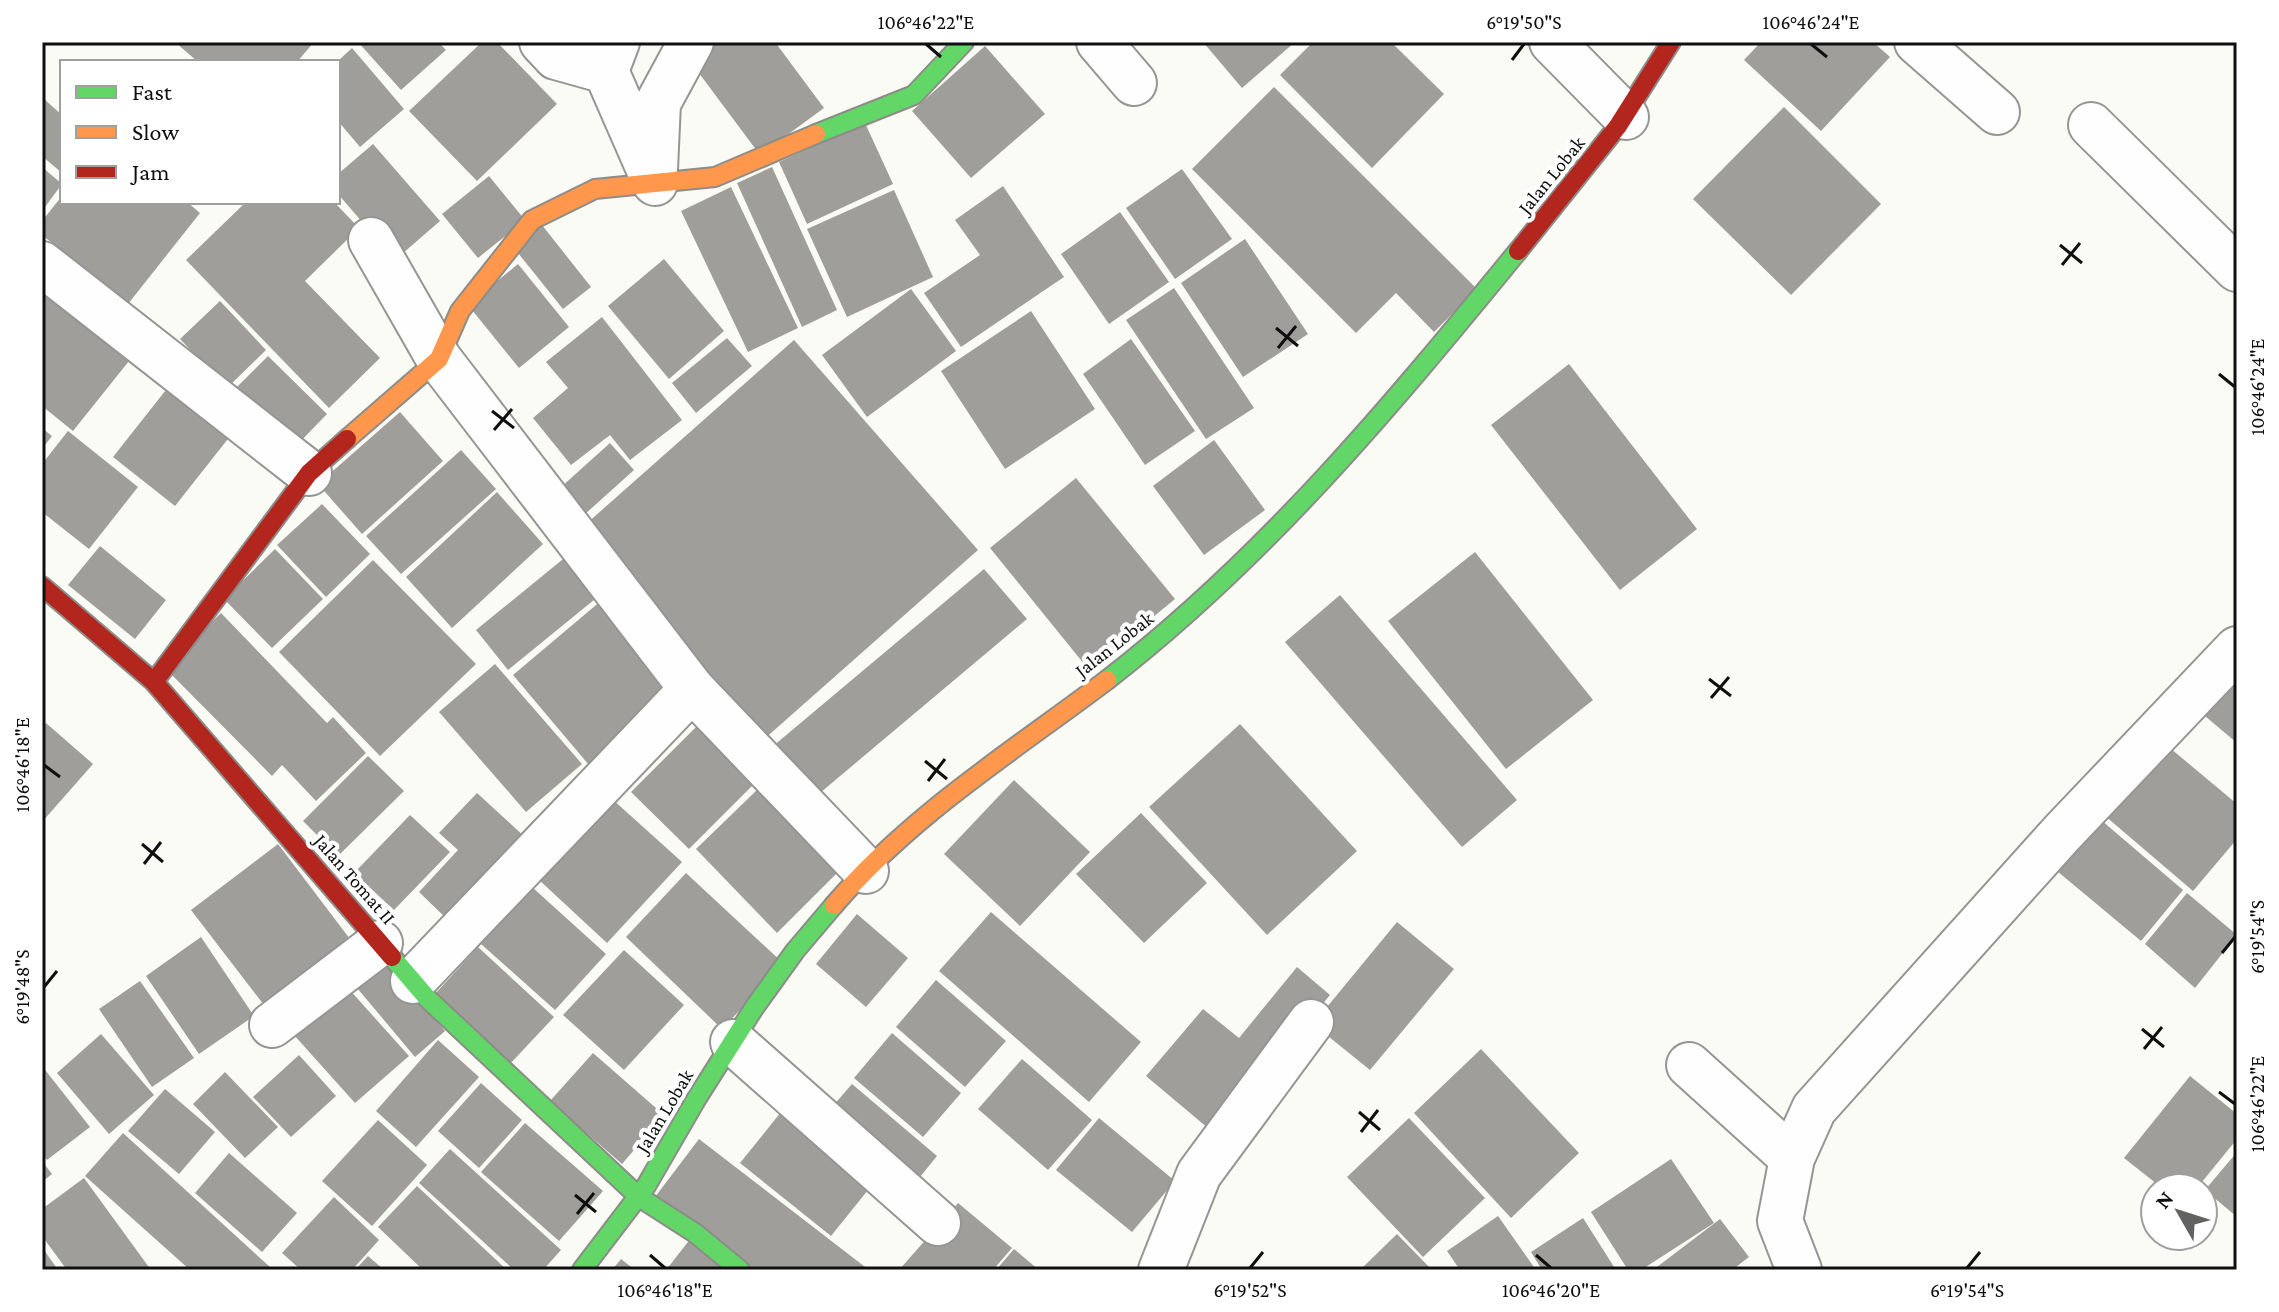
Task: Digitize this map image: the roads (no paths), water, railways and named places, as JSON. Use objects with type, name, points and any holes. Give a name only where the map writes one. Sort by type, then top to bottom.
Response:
[{"type":"street","points":[[542,42],[556,57],[612,56],[655,183]]},
{"type":"street","points":[[655,183],[658,103],[691,42]]},
{"type":"street","points":[[154,682],[309,473],[439,359],[460,311],[532,220],[595,189],[715,177],[861,114],[914,95],[964,42]]},
{"type":"street","points":[[1099,42],[1134,83]]},
{"type":"street","points":[[1552,42],[1626,117]]},
{"type":"street","name":"Jalan Lobak","points":[[582,1270],[639,1197],[699,1094],[794,952],[866,871],[943,804],[1138,655],[1248,561],[1371,430],[1626,117],[1671,42]]},
{"type":"street","points":[[1917,42],[1997,112]]},
{"type":"street","points":[[2091,125],[2237,268]]},
{"type":"street","points":[[371,240],[439,359],[692,689],[866,871]]},
{"type":"street","points":[[42,264],[309,473]]},
{"type":"street","name":"Jalan Tomat II","points":[[42,586],[154,682],[428,999],[639,1197],[695,1233],[740,1270]]},
{"type":"street","points":[[1799,1270],[1780,1221],[1792,1158],[1814,1109],[2062,833],[2237,649]]},
{"type":"street","points":[[413,981],[692,689]]},
{"type":"street","points":[[272,1025],[380,943]]},
{"type":"street","points":[[1161,1270],[1199,1174],[1311,1022]]},
{"type":"street","points":[[733,1042],[938,1223]]},
{"type":"street","points":[[1689,1065],[1792,1158]]}]
